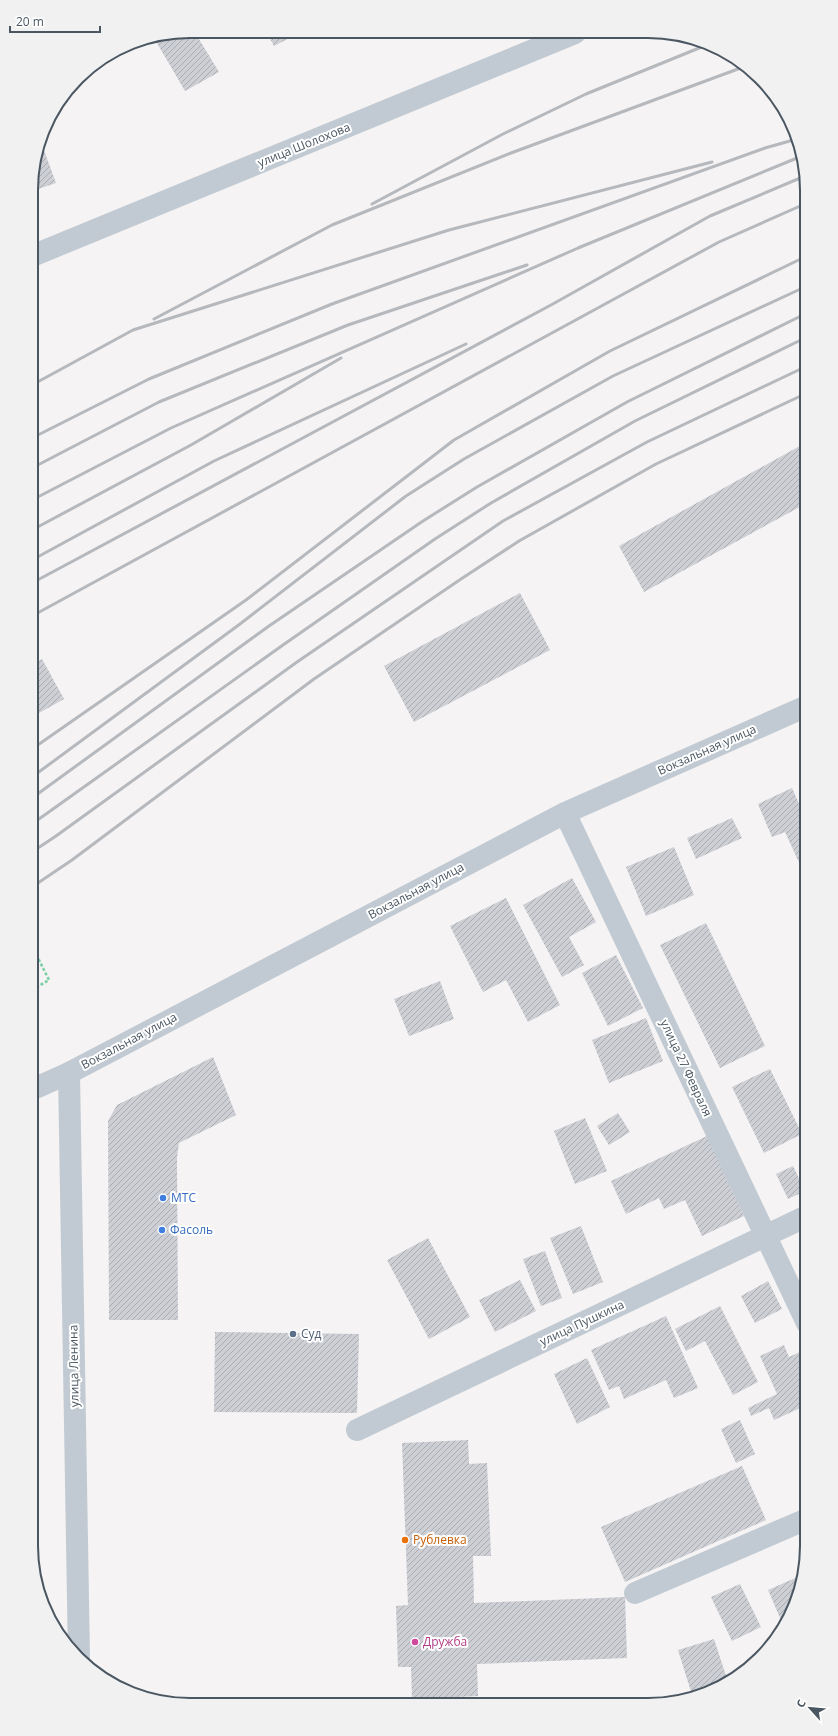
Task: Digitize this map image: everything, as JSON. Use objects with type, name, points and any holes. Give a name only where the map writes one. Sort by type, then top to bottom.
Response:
[{"type":"street","name":"улица Шолохова","points":[[38,254],[563,38]]},
{"type":"street","name":"Вокзальная улица","points":[[38,1087],[68,1073],[564,813],[800,709]]},
{"type":"street","name":"улица 27 Февраля","points":[[564,813],[800,1308]]},
{"type":"street","name":"улица Ленина","points":[[68,1073],[79,1649]]},
{"type":"street","name":"улица Пушкина","points":[[357,1430],[800,1219]]},
{"type":"street","points":[[635,1593],[800,1522]]},
{"type":"path","points":[[38,958],[49,980],[38,986]]},
{"type":"building","points":[[180,38],[198,38],[219,72],[185,91],[156,42]]},
{"type":"building","points":[[270,38],[289,38],[274,46]]},
{"type":"building","points":[[44,149],[56,183],[38,189],[39,171]]},
{"type":"building","points":[[800,446],[800,507],[644,592],[619,546]]},
{"type":"building","points":[[520,593],[550,650],[414,722],[384,666]]},
{"type":"building","points":[[42,659],[64,699],[38,714],[38,661]]},
{"type":"building","points":[[792,788],[800,806],[800,865],[785,832],[772,837],[758,804]]},
{"type":"building","points":[[732,818],[742,838],[696,859],[687,838]]},
{"type":"building","points":[[674,847],[694,895],[646,916],[626,867]]},
{"type":"building","points":[[572,878],[596,922],[569,937],[584,965],[562,977],[523,905]]},
{"type":"building","points":[[506,898],[560,1005],[528,1022],[506,980],[483,992],[450,926]]},
{"type":"building","points":[[706,923],[765,1046],[720,1068],[660,945]]},
{"type":"building","points":[[616,955],[643,1008],[608,1026],[582,973]]},
{"type":"building","points":[[440,981],[454,1019],[409,1036],[394,999]]},
{"type":"building","points":[[646,1018],[663,1061],[609,1083],[592,1040]]},
{"type":"building","points":[[213,1057],[236,1115],[179,1143],[177,1157],[178,1320],[109,1320],[108,1121],[117,1105]]},
{"type":"building","points":[[770,1069],[800,1130],[800,1135],[764,1153],[732,1087]]},
{"type":"building","points":[[618,1113],[630,1132],[609,1145],[597,1126]]},
{"type":"building","points":[[585,1118],[607,1171],[575,1184],[554,1131]]},
{"type":"building","points":[[707,1136],[744,1216],[702,1236],[685,1200],[664,1209],[659,1198],[626,1214],[611,1181]]},
{"type":"building","points":[[793,1166],[800,1181],[800,1193],[788,1199],[776,1174]]},
{"type":"building","points":[[581,1226],[603,1282],[573,1294],[550,1238]]},
{"type":"building","points":[[428,1238],[470,1317],[429,1339],[387,1260]]},
{"type":"building","points":[[545,1251],[562,1298],[541,1306],[523,1259]]},
{"type":"building","points":[[520,1280],[536,1311],[495,1332],[479,1300]]},
{"type":"building","points":[[768,1281],[782,1309],[755,1323],[741,1296]]},
{"type":"building","points":[[720,1306],[758,1382],[733,1395],[705,1341],[686,1351],[675,1329]]},
{"type":"building","points":[[666,1316],[698,1388],[674,1398],[666,1380],[624,1399],[619,1386],[609,1390],[591,1350]]},
{"type":"building","points":[[215,1332],[359,1334],[357,1413],[214,1412]]},
{"type":"building","points":[[784,1345],[789,1357],[800,1352],[800,1408],[774,1420],[769,1408],[751,1416],[748,1408],[777,1394],[760,1356]]},
{"type":"building","points":[[587,1358],[610,1407],[577,1424],[554,1374]]},
{"type":"building","points":[[740,1420],[755,1454],[736,1463],[721,1429]]},
{"type":"building","points":[[468,1440],[469,1464],[487,1463],[491,1556],[473,1556],[474,1603],[625,1597],[627,1658],[477,1664],[478,1696],[412,1698],[411,1667],[398,1667],[396,1606],[408,1605],[402,1443]]},
{"type":"building","points":[[742,1466],[766,1520],[625,1582],[601,1527]]},
{"type":"building","points":[[797,1577],[792,1595],[781,1620],[768,1590]]},
{"type":"building","points":[[740,1584],[761,1627],[732,1641],[711,1597]]},
{"type":"building","points":[[714,1639],[726,1676],[691,1692],[678,1650]]},
{"type":"railway","points":[[372,204],[503,134],[586,94],[700,48]]},
{"type":"railway","points":[[154,319],[332,225],[511,153],[739,69]]},
{"type":"railway","points":[[38,435],[149,379],[332,304],[765,148],[792,140]]},
{"type":"railway","points":[[38,497],[171,428],[578,248],[796,158]]},
{"type":"railway","points":[[38,382],[133,330],[449,230],[712,162]]},
{"type":"railway","points":[[38,580],[551,305],[710,216],[800,178]]},
{"type":"railway","points":[[38,613],[719,242],[800,206]]},
{"type":"railway","points":[[38,745],[246,600],[454,440],[610,351],[800,259]]},
{"type":"railway","points":[[38,465],[159,402],[348,325],[527,265]]},
{"type":"railway","points":[[38,773],[240,624],[406,496],[464,459],[613,376],[800,289]]},
{"type":"railway","points":[[38,794],[269,626],[423,521],[477,487],[627,402],[800,316]]},
{"type":"railway","points":[[38,820],[283,645],[435,539],[491,503],[635,421],[800,340]]},
{"type":"railway","points":[[38,557],[214,461],[466,344]]},
{"type":"railway","points":[[38,527],[191,445],[341,358]]},
{"type":"railway","points":[[38,848],[297,662],[503,521],[647,442],[800,369]]},
{"type":"railway","points":[[38,883],[72,860],[314,679],[519,541],[656,464],[800,396]]},
{"type":"place","name":"МТС","points":[[163,1198]]},
{"type":"place","name":"Фасоль","points":[[162,1230]]},
{"type":"place","name":"Суд","points":[[293,1334]]},
{"type":"place","name":"Рублевка","points":[[405,1540]]},
{"type":"place","name":"Дружба","points":[[415,1642]]}]
